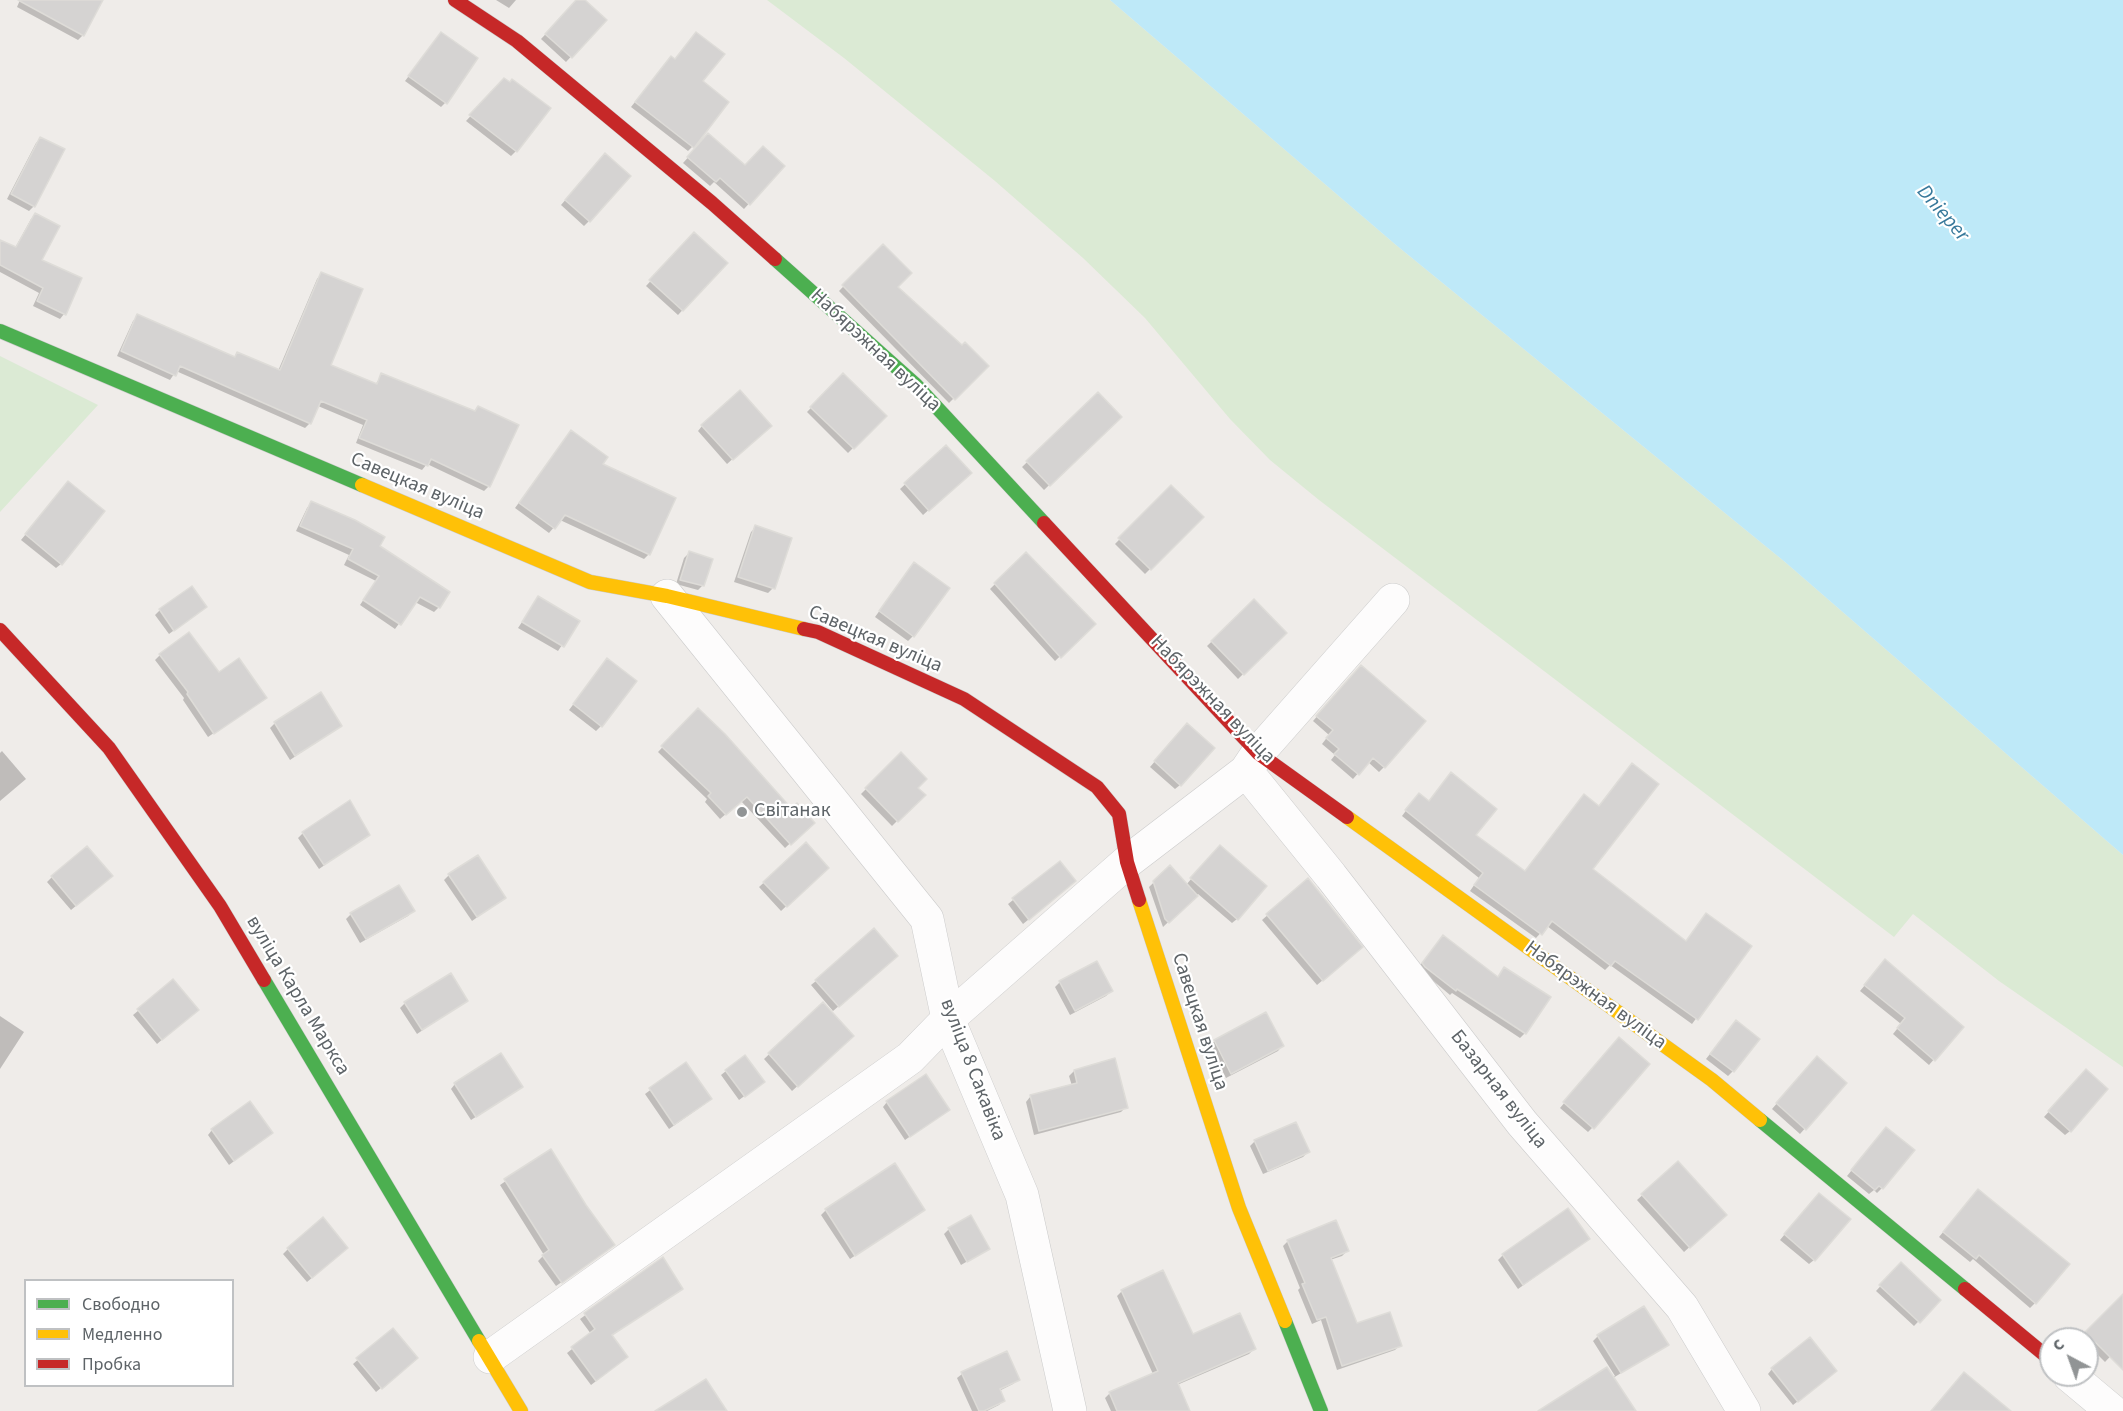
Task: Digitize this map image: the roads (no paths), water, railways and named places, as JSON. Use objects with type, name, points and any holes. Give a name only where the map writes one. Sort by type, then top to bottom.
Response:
[{"type":"street","name":"Набярэжная вуліца","points":[[455,0],[517,41],[712,203],[916,385],[1252,762],[1712,1080],[2039,1350]]},
{"type":"street","name":"Савецкая вуліца","points":[[0,331],[590,582],[668,596],[818,632],[964,699],[1097,787],[1119,814],[1127,862],[1239,1209],[1321,1411]]},
{"type":"street","name":"вуліца 8 Сакавіка","points":[[668,596],[927,920],[948,1019],[1022,1195],[1070,1411]]},
{"type":"street","points":[[490,1357],[910,1058],[948,1019],[1127,862],[1252,762],[1394,600]]},
{"type":"street","name":"вуліца Карла Маркса","points":[[0,630],[109,748],[220,906],[521,1411]]},
{"type":"street","name":"Базарная вуліца","points":[[1252,762],[1331,876],[1522,1123],[1682,1307],[1744,1411]]},
{"type":"street","points":[[2083,1387],[2112,1411]]},
{"type":"water","name":"Dnieper","points":[[1110,0],[2123,0],[2123,855],[1785,562],[1396,245]]},
{"type":"place","name":"Світанак","points":[[742,812]]}]
